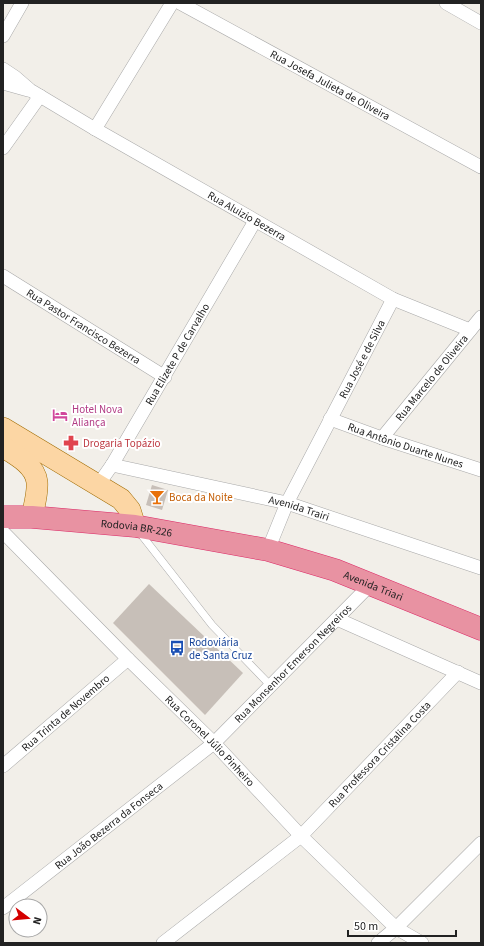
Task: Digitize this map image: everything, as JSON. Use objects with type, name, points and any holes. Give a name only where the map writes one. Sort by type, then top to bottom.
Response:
[{"type":"highway","name":"Rodovia BR-226","points":[[3,517],[32,517],[135,526],[268,550]]},
{"type":"highway","name":"Avenida Triari","points":[[268,550],[335,570],[479,628]]},
{"type":"main road","points":[[3,428],[121,499],[127,504],[135,526]]},
{"type":"main road","points":[[3,447],[24,461],[34,474],[37,481],[32,517]]},
{"type":"street","points":[[3,36],[22,3]]},
{"type":"street","points":[[95,129],[172,3]]},
{"type":"street","name":"Rua Josefa Julieta de Oliveira","points":[[180,3],[481,167]]},
{"type":"street","points":[[446,3],[481,23]]},
{"type":"street","name":"Rua Aluizio Bezerra","points":[[3,69],[35,93],[95,129],[393,299],[470,330]]},
{"type":"street","name":"Rua Aluizio Bezerra","points":[[3,83],[35,93]]},
{"type":"street","points":[[3,148],[35,93]]},
{"type":"street","name":"Rua Elizete P de Carvalho","points":[[98,485],[112,466],[255,221]]},
{"type":"street","name":"Rua Pastor Francisco Bezerra","points":[[3,276],[164,377]]},
{"type":"street","name":"Rua José e de Silva","points":[[268,550],[287,503],[393,299]]},
{"type":"street","name":"Rua Marcelo de Oliveira","points":[[382,438],[481,317]]},
{"type":"street","name":"Rua Antônio Duarte Nunes","points":[[330,419],[382,438],[481,470]]},
{"type":"street","name":"Avenida Trairi","points":[[112,466],[287,503],[481,568]]},
{"type":"street","name":"Rua Coronel Júlio Pinheiro","points":[[3,532],[128,659],[214,743],[301,836],[396,928],[422,943]]},
{"type":"street","name":"Rua Monsenhor Emerson Negreiros","points":[[214,743],[371,584]]},
{"type":"street","points":[[337,619],[481,683]]},
{"type":"street","name":"Rua Trinta de Novembro","points":[[3,766],[128,659]]},
{"type":"street","name":"Rua Professora Cristalina Costa","points":[[163,943],[301,836],[458,672]]},
{"type":"street","name":"Rua João Bezerra da Fonseca","points":[[3,908],[214,743]]},
{"type":"street","points":[[378,943],[396,928],[481,843]]},
{"type":"lane","points":[[135,526],[212,625],[271,686]]},
{"type":"building","name":"Boca da Noite","points":[[152,485],[168,490],[162,510],[146,505]]},
{"type":"building","name":"Rodoviária de Santa Cruz","points":[[149,584],[243,673],[205,715],[113,623]]},
{"type":"place","name":"Hotel Nova Aliança","points":[[60,415]]},
{"type":"place","name":"Drogaria Topázio","points":[[71,443]]},
{"type":"place","name":"Boca da Noite","points":[[157,497]]},
{"type":"place","name":"Rodoviária de Santa Cruz","points":[[177,648]]}]
